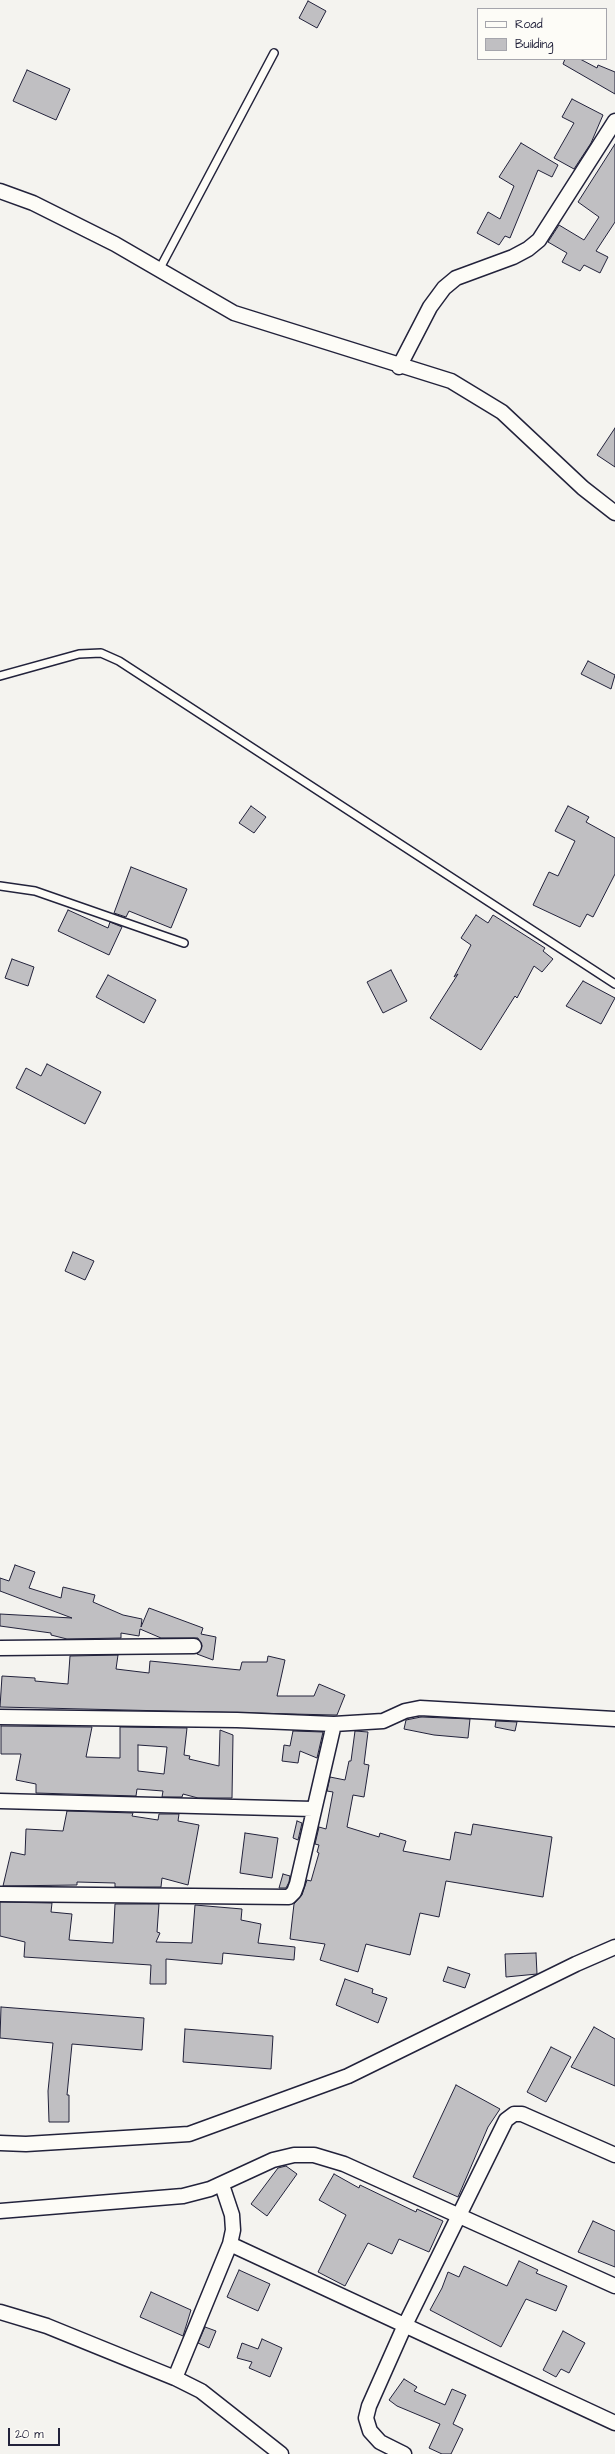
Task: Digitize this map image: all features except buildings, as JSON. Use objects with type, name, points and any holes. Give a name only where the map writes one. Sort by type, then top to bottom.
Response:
[{"type":"street","points":[[399,367],[430,307],[444,288],[456,278],[513,257],[528,249],[539,240],[615,121]]},
{"type":"street","points":[[0,191],[33,203],[159,270],[234,313],[399,367],[451,382],[502,412],[583,488],[615,513]]},
{"type":"street","points":[[0,1648],[194,1646]]},
{"type":"street","points":[[0,1717],[237,1720],[334,1724],[383,1721],[405,1711],[420,1708],[615,1719]]},
{"type":"street","points":[[0,1894],[289,1897],[294,1892],[297,1884],[313,1809],[334,1724]]},
{"type":"street","points":[[0,1801],[313,1809]]},
{"type":"street","points":[[0,2143],[26,2144],[189,2134],[348,2076],[576,1964],[615,1947]]},
{"type":"street","points":[[404,2454],[380,2442],[370,2430],[366,2418],[369,2406],[405,2325],[506,2120],[514,2114],[522,2114],[615,2155]]},
{"type":"street","points":[[0,2211],[183,2196],[222,2184],[273,2160],[294,2155],[314,2155],[344,2164],[615,2286]]},
{"type":"street","points":[[175,2378],[230,2244],[233,2230],[232,2215],[222,2184]]},
{"type":"street","points":[[230,2244],[615,2423]]},
{"type":"street","points":[[0,2312],[47,2326],[175,2378],[201,2391],[281,2454]]},
{"type":"lane","points":[[159,270],[274,53]]},
{"type":"lane","points":[[0,676],[79,654],[101,654],[119,661],[615,984]]},
{"type":"lane","points":[[0,886],[35,890],[184,943]]}]
